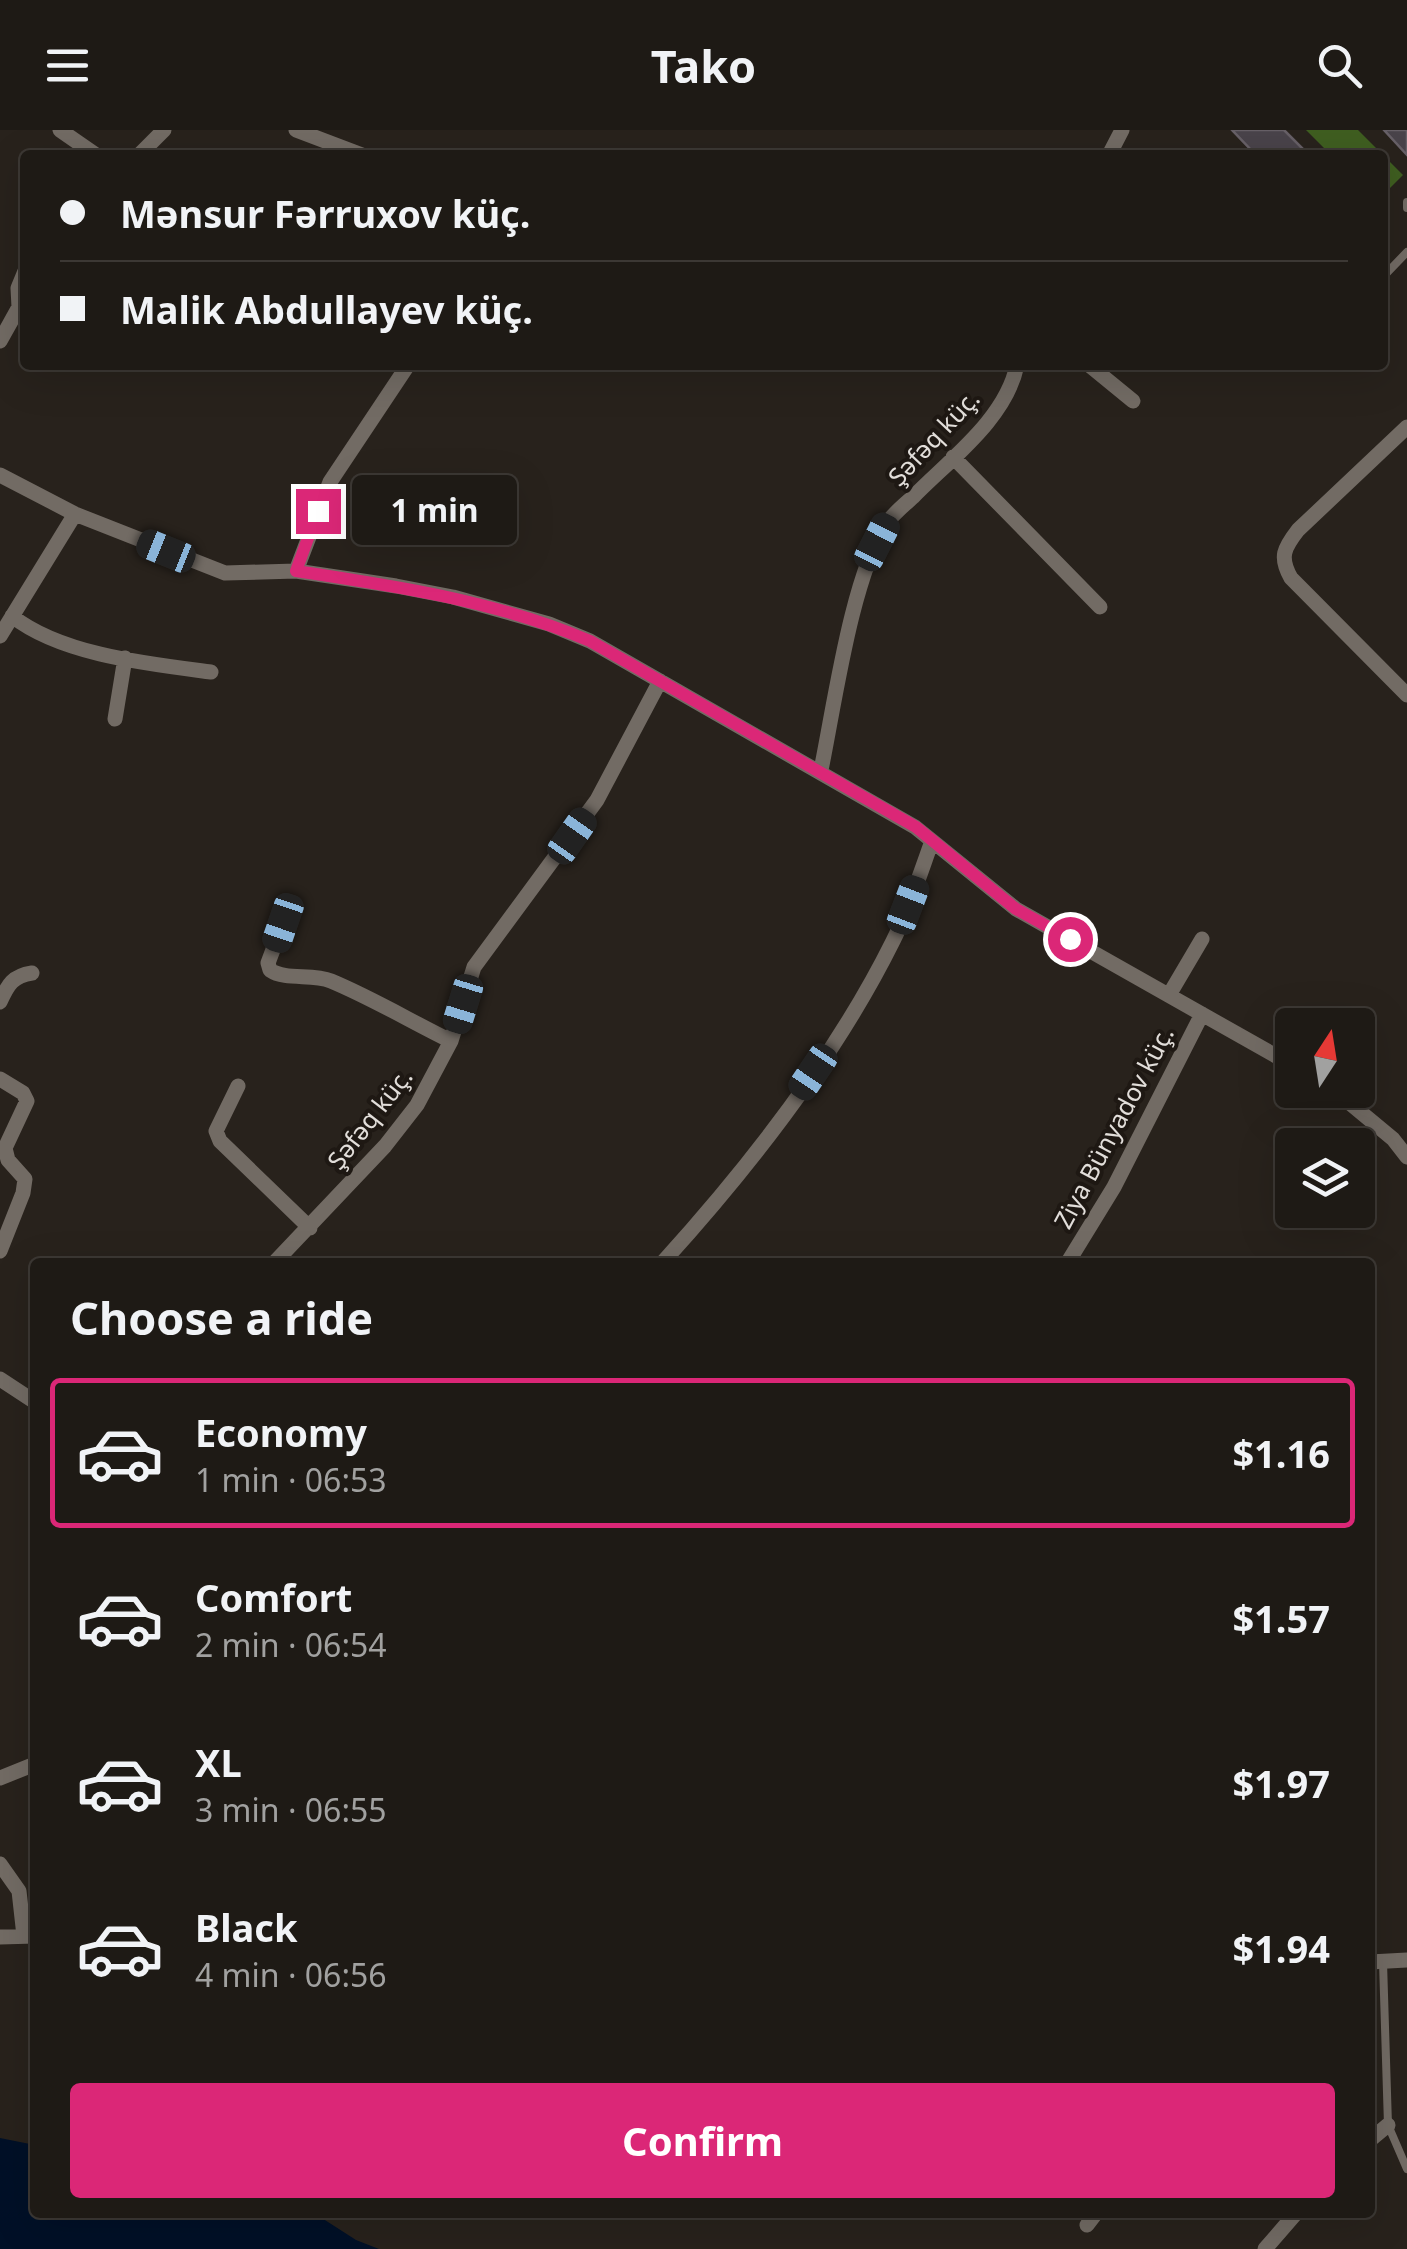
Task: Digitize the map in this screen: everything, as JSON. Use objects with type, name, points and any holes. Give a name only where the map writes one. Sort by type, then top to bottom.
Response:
[{"type":"street","points":[[60,130],[89,150]]},
{"type":"street","points":[[144,150],[164,130]]},
{"type":"street","points":[[296,130],[349,150]]},
{"type":"street","points":[[0,341],[19,306],[20,283]]},
{"type":"street","points":[[0,300],[19,306]]},
{"type":"street","points":[[296,571],[330,482],[405,370]]},
{"type":"street","name":"Şəfəq küç.","points":[[821,770],[859,594],[877,542],[888,521],[981,429],[1002,398],[1014,370]]},
{"type":"street","points":[[1095,370],[1134,402]]},
{"type":"street","points":[[1407,427],[1298,530],[1284,550],[1283,564],[1290,578],[1407,696]]},
{"type":"street","points":[[953,457],[1100,607]]},
{"type":"street","points":[[0,475],[75,514],[225,573],[296,571],[453,596],[550,624],[590,641],[916,827],[1016,909],[1275,1055]]},
{"type":"street","points":[[0,636],[75,514]]},
{"type":"street","points":[[12,616],[32,632],[125,658],[210,672]]},
{"type":"street","points":[[115,719],[125,658]]},
{"type":"street","name":"Şəfəq küç.","points":[[280,1258],[417,1106],[452,1042],[474,967],[598,800],[660,680]]},
{"type":"street","points":[[667,1258],[701,1221],[784,1114],[848,1021],[896,937],[932,841]]},
{"type":"street","points":[[283,923],[268,963],[270,970],[328,980],[452,1042]]},
{"type":"street","points":[[1169,995],[1202,939]]},
{"type":"street","points":[[0,1002],[8,984],[18,975],[32,973]]},
{"type":"street","name":"Ziya Bünyadov küç.","points":[[1070,1258],[1114,1186],[1202,1014]]},
{"type":"street","points":[[0,1079],[24,1093],[27,1101],[4,1148],[8,1160],[25,1180],[0,1251]]},
{"type":"street","points":[[238,1086],[216,1132],[220,1141],[310,1228]]},
{"type":"street","points":[[1360,1108],[1400,1135],[1407,1158]]},
{"type":"street","points":[[0,1379],[30,1399]]},
{"type":"street","points":[[0,1778],[30,1766]]},
{"type":"street","points":[[0,1864],[19,1891],[30,1936],[0,1937]]},
{"type":"street","points":[[1376,1962],[1407,1960]]},
{"type":"street","points":[[1375,2136],[1388,2126]]},
{"type":"street","points":[[1265,2249],[1292,2218]]},
{"type":"lane","points":[[1388,272],[1407,252]]},
{"type":"lane","points":[[1376,1962],[1388,2126],[1407,2168]]},
{"type":"green space","points":[[1306,130],[1358,130],[1378,150],[1326,150]]},
{"type":"green space","points":[[1388,160],[1403,175],[1388,190]]},
{"type":"water","points":[[0,2138],[30,2144],[30,2218],[322,2218],[356,2240],[379,2249],[0,2249]]},
{"type":"building","points":[[1232,130],[1284,130],[1304,150],[1251,150]]},
{"type":"building","points":[[1384,130],[1407,130],[1407,155]]},
{"type":"route","points":[[318,511],[296,571],[453,596],[550,624],[590,641],[916,827],[1016,909],[1070,939]]}]
